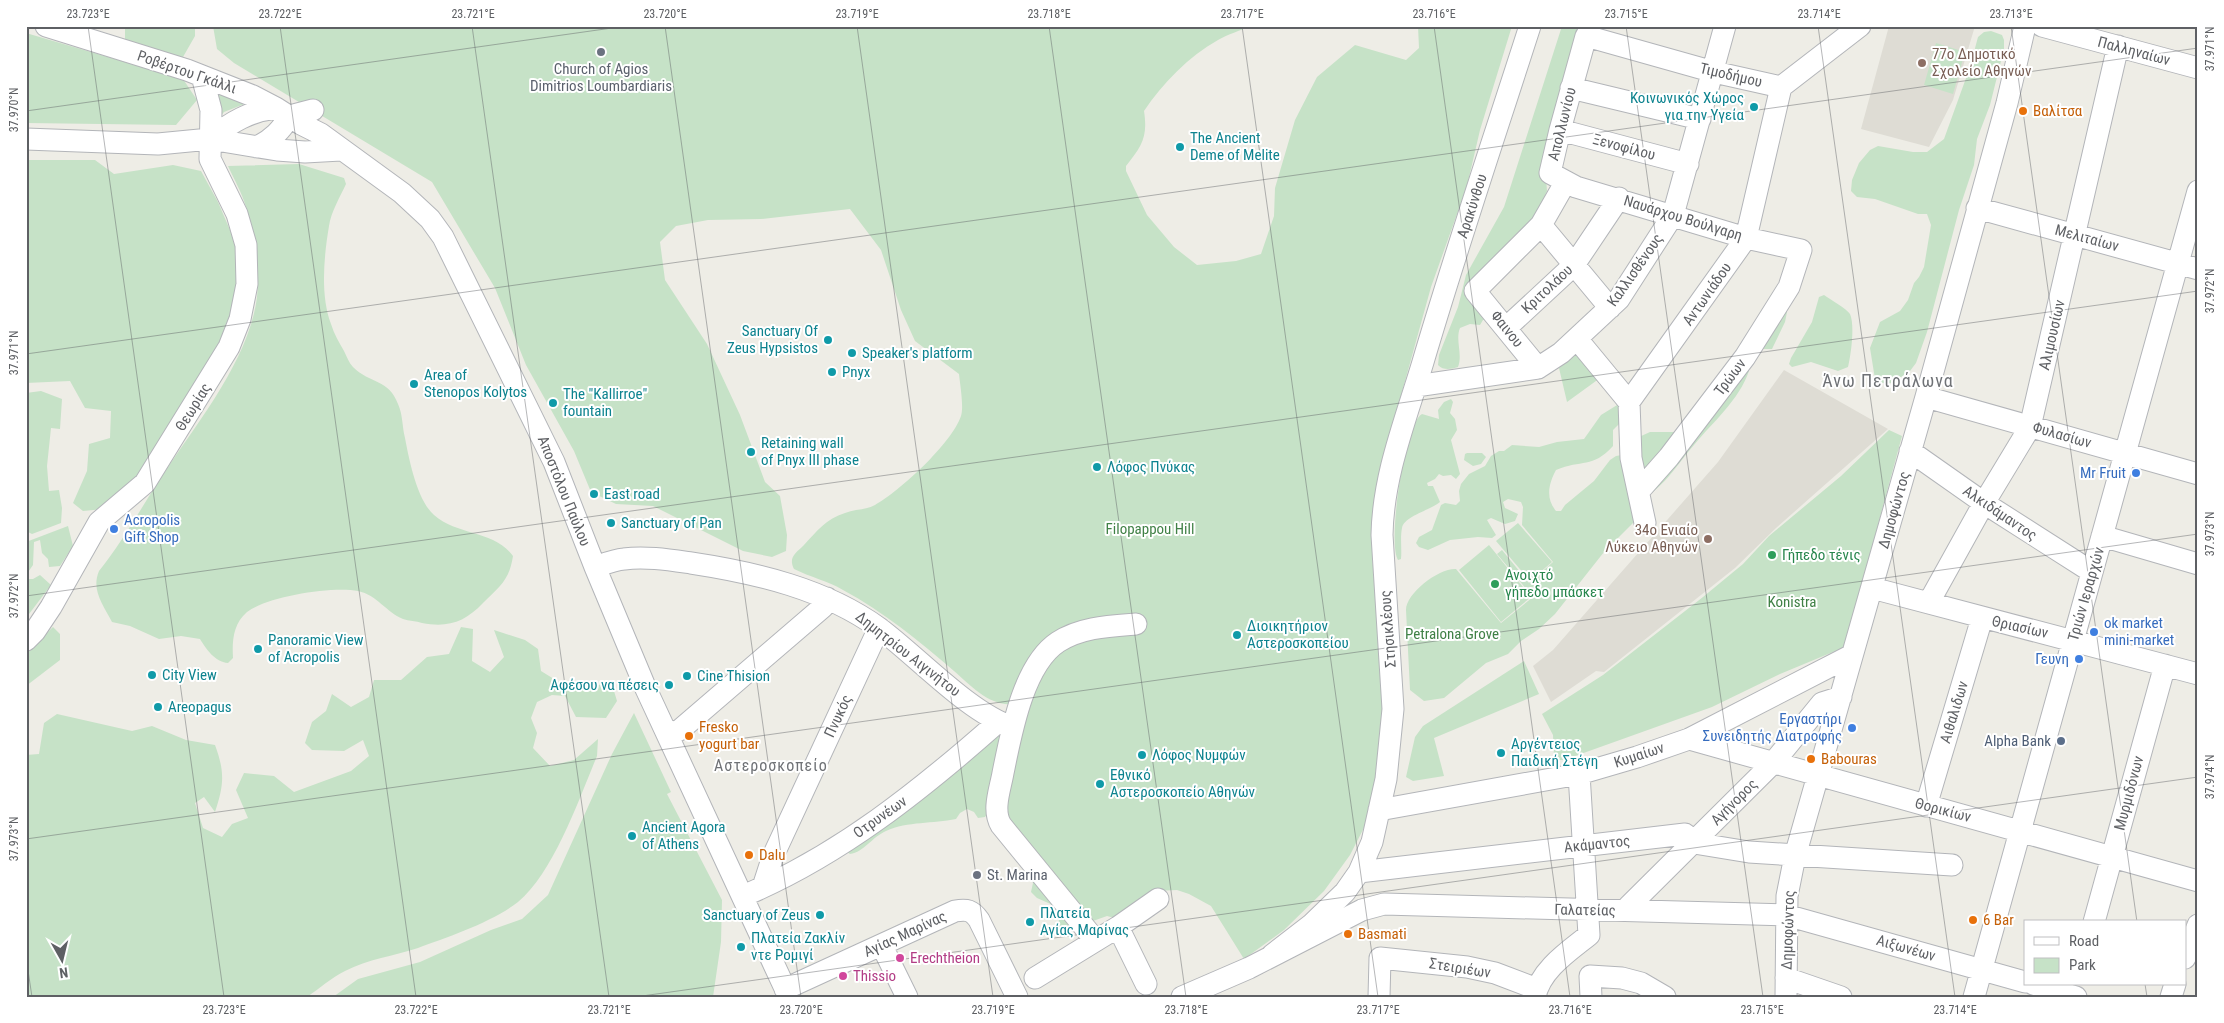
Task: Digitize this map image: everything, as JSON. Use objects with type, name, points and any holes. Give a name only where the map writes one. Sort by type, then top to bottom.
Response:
[{"type":"street","name":"Ροβέρτου Γκάλλι","points":[[46,26],[202,76],[253,96],[283,112],[300,124],[321,134]]},
{"type":"street","name":"Αρακύνθου","points":[[1416,386],[1446,284],[1530,26]]},
{"type":"street","name":"Καλλισθένους","points":[[1416,386],[1538,368],[1561,353],[1619,299],[1673,215],[1714,72],[1725,26]]},
{"type":"street","name":"Τιμοδήμου","points":[[1586,36],[1714,72],[1781,86],[1860,26]]},
{"type":"street","name":"Δημοφώντος","points":[[1786,987],[1787,896],[1795,856],[1926,397],[2007,103],[2025,26]]},
{"type":"street","name":"Παλληναίων","points":[[2042,26],[2198,68]]},
{"type":"street","name":"Απολλωνίου","points":[[1475,290],[1540,225],[1565,183],[1550,173],[1586,36]]},
{"type":"street","name":"Αλιμουσίων","points":[[1930,602],[1984,503],[2030,426],[2118,46]]},
{"type":"street","name":"Θεωρίας","points":[[26,640],[36,631],[51,607],[99,522],[145,482],[206,387],[236,331],[247,284],[247,258],[243,231],[237,214],[210,158],[211,110],[202,76]]},
{"type":"street","name":"Αντωνιάδου","points":[[1629,402],[1746,238],[1781,86]]},
{"type":"street","points":[[1571,88],[1700,119]]},
{"type":"street","points":[[210,139],[230,123],[259,110],[283,112],[313,110]]},
{"type":"street","points":[[258,147],[276,135],[283,112]]},
{"type":"street","name":"Ξενοφίλου","points":[[1560,130],[1688,164]]},
{"type":"street","name":"Αποστόλου Παύλου","points":[[321,134],[412,202],[430,219],[443,237],[554,462],[601,565],[672,734],[752,892],[790,992]]},
{"type":"street","points":[[26,139],[158,144],[210,139],[305,152],[341,150]]},
{"type":"street","name":"Ναυάρχου Βούλγαρη","points":[[1565,183],[1746,238],[1801,250]]},
{"type":"street","name":"Τριών Ιεραρχών","points":[[1974,997],[2125,453],[2188,266],[2198,191]]},
{"type":"street","name":"Κριτολάου","points":[[1506,328],[1574,265],[1619,198]]},
{"type":"street","name":"Μελιταίων","points":[[1977,208],[2188,266]]},
{"type":"street","points":[[1540,225],[1610,308]]},
{"type":"street","name":"Τρώων","points":[[1639,491],[1669,457],[1745,357],[1789,287],[1801,250]]},
{"type":"street","name":"Φαινου","points":[[1475,290],[1538,368]]},
{"type":"street","points":[[1577,339],[1629,402],[1631,458],[1646,523]]},
{"type":"street","name":"Στησικλέους","points":[[1359,872],[1372,842],[1379,810],[1388,766],[1393,709],[1382,524],[1390,470],[1416,386]]},
{"type":"street","name":"Φυλασίων","points":[[1926,397],[2198,474]]},
{"type":"street","name":"Αλκιδάμαντος","points":[[1910,451],[1984,503],[2092,572]]},
{"type":"street","points":[[2102,536],[2198,564]]},
{"type":"street","name":"Δημητρίου Αιγινήτου","points":[[601,565],[636,558],[673,560],[718,567],[772,580],[827,598],[879,628],[969,702],[1005,725]]},
{"type":"street","name":"Θριασίων","points":[[1872,588],[2198,674]]},
{"type":"street","points":[[672,734],[758,665],[822,608],[827,598]]},
{"type":"street","name":"Αιθαλιδων","points":[[1926,806],[1982,618]]},
{"type":"street","points":[[1095,940],[999,821],[996,810],[1005,725],[1022,698],[1032,676],[1051,647],[1078,632],[1095,628],[1136,624]]},
{"type":"street","name":"Πνυκός","points":[[752,892],[773,856],[879,628]]},
{"type":"street","name":"Κυμαίων","points":[[1379,810],[1579,774],[1689,739],[1852,655]]},
{"type":"street","name":"Μυρμιδόνων","points":[[2095,920],[2165,665]]},
{"type":"street","name":"Αγήνορος","points":[[1629,911],[1629,906],[1773,763],[1822,703],[1841,697]]},
{"type":"street","name":"Οτρυνέων","points":[[752,892],[846,841],[897,806],[1005,725]]},
{"type":"street","name":"Θορικίων","points":[[1689,739],[2198,881]]},
{"type":"street","points":[[1536,993],[1560,958],[1589,935],[1579,774]]},
{"type":"street","name":"Ακάμαντος","points":[[1359,872],[1685,834],[1694,843],[1749,852],[1952,865]]},
{"type":"street","points":[[1182,997],[1217,983],[1272,956],[1312,924],[1345,892],[1359,872]]},
{"type":"street","points":[[1034,978],[1118,927],[1158,899]]},
{"type":"street","name":"Γαλατείας","points":[[1272,956],[1362,910],[1384,904],[1786,915]]},
{"type":"street","name":"Αγίας Μαρίνας","points":[[790,992],[955,911],[966,910],[973,912],[979,920],[1017,997]]},
{"type":"street","name":"Αιξωνέων","points":[[1786,915],[2024,982]]},
{"type":"street","points":[[2186,955],[2198,925]]},
{"type":"street","points":[[1118,927],[1146,984]]},
{"type":"street","points":[[882,946],[907,997]]},
{"type":"street","name":"Στειριέων","points":[[1379,997],[1380,958],[1495,973],[1536,993]]},
{"type":"street","points":[[1591,986],[1632,980],[1641,983],[1660,996]]},
{"type":"street","points":[[2042,986],[2074,993]]},
{"type":"street","points":[[1786,987],[1841,997]]},
{"type":"shaded area","name":"77ο Δημοτικό Σχολείο Αθηνών","points":[[1889,26],[1975,26],[1953,100],[1929,147],[1861,129]]},
{"type":"shaded area","name":"34ο Ενιαίο Λύκειο Αθηνών","points":[[1784,370],[1888,429],[1776,528],[1735,568],[1604,672],[1596,671],[1551,702],[1533,666],[1553,650],[1718,462]]},
{"type":"green space","points":[[125,26],[195,26],[195,36],[183,57],[177,58],[125,41]]},
{"type":"green space","name":"Filopappou Hill","points":[[213,26],[1250,26],[1222,38],[1196,54],[1159,90],[1144,111],[1144,135],[1140,147],[1126,166],[1126,171],[1147,215],[1174,247],[1197,265],[1236,261],[1261,254],[1274,216],[1275,188],[1295,120],[1317,77],[1355,45],[1406,60],[1419,48],[1418,26],[1512,26],[1480,130],[1467,186],[1431,287],[1378,479],[1373,507],[1372,558],[1381,632],[1383,706],[1371,814],[1350,855],[1324,891],[1284,930],[1244,959],[1211,906],[1177,890],[1156,891],[1118,919],[1107,916],[1093,921],[1086,915],[1061,930],[1057,928],[1059,920],[1055,906],[1037,898],[1031,892],[1033,883],[1002,807],[1012,704],[995,702],[980,694],[887,617],[837,587],[794,569],[792,558],[827,522],[845,513],[875,505],[911,478],[947,439],[956,427],[962,412],[959,374],[915,341],[901,310],[881,250],[850,209],[761,219],[708,220],[676,226],[660,242],[665,280],[707,344],[740,415],[765,482],[780,496],[787,535],[786,551],[772,557],[743,551],[653,506],[616,504],[591,492],[574,451],[526,365],[495,288],[432,182],[234,63],[217,49]]},
{"type":"green space","points":[[1562,26],[1589,26],[1546,178],[1547,191],[1535,217],[1511,239],[1507,249],[1488,273],[1488,319],[1483,320],[1480,325],[1470,324],[1460,328],[1458,337],[1460,357],[1458,367],[1445,369],[1438,365],[1439,355],[1458,307],[1466,275],[1504,207]]},
{"type":"green space","points":[[1991,31],[2002,35],[2004,49],[1990,105],[1977,139],[1974,165],[1959,210],[1927,332],[1916,363],[1910,371],[1892,383],[1881,383],[1875,379],[1870,348],[1880,322],[1900,311],[1908,300],[1914,283],[1924,267],[1931,225],[1927,214],[1918,214],[1875,199],[1857,197],[1851,191],[1852,180],[1859,163],[1870,150],[1878,146],[1913,152],[1927,152],[1944,139],[1970,67],[1978,37],[1984,32]]},
{"type":"green space","points":[[26,33],[183,79],[197,100],[176,125],[26,123]]},
{"type":"green space","points":[[1936,43],[1965,52],[1953,94],[1924,85]]},
{"type":"green space","points":[[211,84],[252,101],[224,112],[220,117]]},
{"type":"green space","points":[[26,160],[95,160],[114,174],[173,165],[201,171],[218,202],[236,244],[239,273],[230,326],[134,487],[104,509],[83,511],[73,503],[87,471],[89,444],[110,438],[111,411],[85,408],[70,381],[26,383]]},
{"type":"green space","points":[[299,164],[344,178],[346,184],[329,226],[324,275],[325,301],[332,328],[349,362],[359,372],[390,390],[398,404],[411,468],[423,500],[434,515],[444,522],[486,537],[505,548],[513,556],[509,572],[499,587],[470,615],[448,624],[422,623],[403,619],[371,596],[358,591],[317,591],[270,601],[257,606],[242,617],[236,627],[233,639],[233,658],[228,663],[215,658],[200,639],[181,636],[159,639],[130,626],[112,622],[99,597],[96,585],[99,571],[197,426],[223,384],[235,363],[253,319],[258,287],[254,240],[244,202],[228,166]]},
{"type":"green space","points":[[1824,295],[1850,314],[1852,332],[1848,367],[1838,371],[1811,362],[1792,367],[1789,364],[1791,358],[1812,322],[1819,297]]},
{"type":"green space","points":[[1784,309],[1787,312],[1785,322],[1772,349],[1763,349],[1762,346]]},
{"type":"green space","points":[[1585,347],[1607,373],[1567,402],[1559,368]]},
{"type":"green space","points":[[1747,368],[1749,371],[1745,382],[1725,410],[1665,481],[1653,492],[1648,491],[1641,481],[1639,437],[1650,432],[1677,432]]},
{"type":"green space","points":[[41,391],[62,399],[60,429],[51,428],[47,466],[49,491],[59,490],[62,508],[61,523],[32,534],[26,531],[26,393]]},
{"type":"green space","points":[[1451,399],[1453,402],[1450,413],[1455,419],[1457,430],[1451,440],[1460,474],[1456,479],[1451,475],[1443,476],[1439,474],[1435,479],[1427,483],[1428,486],[1433,486],[1440,502],[1404,524],[1401,532],[1401,559],[1398,560],[1395,549],[1396,508],[1404,459],[1410,438],[1416,422],[1422,414],[1439,419],[1438,410],[1444,402]]},
{"type":"green space","name":"Petralona Grove","points":[[1622,402],[1622,421],[1613,430],[1613,446],[1593,461],[1556,470],[1550,485],[1549,496],[1556,511],[1561,511],[1565,505],[1594,481],[1610,460],[1622,455],[1634,522],[1604,552],[1555,614],[1539,629],[1521,641],[1508,654],[1486,663],[1444,698],[1424,701],[1410,690],[1406,610],[1407,603],[1417,589],[1433,577],[1456,569],[1501,623],[1533,597],[1497,554],[1502,550],[1529,583],[1553,562],[1522,525],[1523,507],[1521,502],[1508,499],[1503,502],[1505,508],[1518,514],[1515,521],[1505,524],[1491,518],[1487,520],[1496,535],[1492,538],[1478,537],[1450,540],[1428,550],[1419,547],[1416,543],[1419,537],[1432,530],[1441,505],[1445,503],[1456,505],[1460,501],[1459,491],[1461,484],[1469,474],[1485,466],[1491,456],[1499,451],[1504,451],[1512,445],[1539,447],[1557,442],[1584,439],[1601,415]]},
{"type":"green space","name":"Konistra","points":[[1889,430],[1902,436],[1845,647],[1780,674],[1712,707],[1564,760],[1556,760],[1554,756],[1553,735],[1542,714],[1603,675],[1703,597],[1743,564],[1769,536],[1841,476]]},
{"type":"green space","points":[[1467,453],[1482,453],[1486,457],[1481,464],[1473,466],[1464,460]]},
{"type":"green space","name":"Ανοιχτό γήπεδο μπάσκετ","points":[[1518,523],[1552,562],[1530,581],[1496,541]]},
{"type":"green space","points":[[68,526],[73,546],[60,566],[49,567],[48,559],[42,553],[40,540],[34,542],[33,565],[26,575],[26,542]]},
{"type":"green space","name":"Ανοιχτό γήπεδο μπάσκετ","points":[[1489,545],[1531,597],[1501,622],[1459,570]]},
{"type":"green space","points":[[40,575],[51,585],[26,618],[26,588],[28,587],[26,579],[33,579]]},
{"type":"green space","points":[[53,627],[60,634],[60,660],[26,686],[26,653]]},
{"type":"green space","points":[[461,627],[473,629],[472,661],[490,672],[504,657],[494,630],[525,640],[538,649],[541,671],[562,684],[593,687],[611,681],[617,701],[606,718],[576,717],[565,696],[552,695],[537,702],[531,718],[537,733],[533,748],[550,766],[574,760],[598,739],[597,756],[574,813],[554,854],[531,889],[518,902],[496,916],[456,934],[345,971],[307,997],[26,997],[26,755],[39,754],[44,723],[57,714],[132,731],[152,726],[186,740],[215,745],[222,771],[222,786],[215,812],[204,797],[195,803],[203,828],[222,837],[232,824],[248,818],[236,790],[244,773],[274,776],[294,792],[351,771],[369,756],[363,740],[344,751],[312,750],[305,743],[312,722],[326,711],[332,694],[351,707],[369,697],[374,680],[401,680],[427,657],[449,654]]},
{"type":"green space","points":[[1524,661],[1539,694],[1434,738],[1444,776],[1413,781],[1406,777],[1415,737],[1423,726]]},
{"type":"green space","name":"Ancient Agora of Athens","points":[[634,713],[671,792],[667,794],[722,900],[721,942],[713,997],[333,997],[358,979],[420,962],[491,930],[522,919],[548,895],[612,754]]},
{"type":"green space","points":[[1003,733],[989,811],[985,817],[978,818],[974,812],[967,809],[960,813],[956,819],[912,824],[886,831],[855,853],[850,854],[843,849],[992,734]]},
{"type":"place","name":"Church of Agios Dimitrios Loumbardiaris","points":[[601,52]]},
{"type":"place","name":"77ο Δημοτικό Σχολείο Αθηνών","points":[[1922,63]]},
{"type":"place","name":"Κοινωνικός Χώρος για την Υγεία","points":[[1754,107]]},
{"type":"place","name":"Βαλίτσα","points":[[2023,111]]},
{"type":"place","name":"The Ancient Deme of Melite","points":[[1180,147]]},
{"type":"place","name":"Sanctuary Of Zeus Hypsistos","points":[[828,340]]},
{"type":"place","name":"Speaker's platform","points":[[852,353]]},
{"type":"place","name":"Pnyx","points":[[832,372]]},
{"type":"place","name":"Area of Stenopos Kolytos","points":[[414,384]]},
{"type":"place","name":"The \"Kallirroe\" fountain","points":[[553,403]]},
{"type":"place","name":"Retaining wall of Pnyx III phase","points":[[751,452]]},
{"type":"place","name":"Λόφος Πνύκας","points":[[1097,467]]},
{"type":"place","name":"Mr Fruit","points":[[2136,473]]},
{"type":"place","name":"East road","points":[[594,494]]},
{"type":"place","name":"Sanctuary of Pan","points":[[611,523]]},
{"type":"place","name":"Acropolis Gift Shop","points":[[114,529]]},
{"type":"place","name":"34ο Ενιαίο Λύκειο Αθηνών","points":[[1708,539]]},
{"type":"place","name":"Γήπεδο τένις","points":[[1772,555]]},
{"type":"place","name":"Ανοιχτό γήπεδο μπάσκετ","points":[[1495,584]]},
{"type":"place","name":"ok market mini-market","points":[[2094,632]]},
{"type":"place","name":"Διοικητήριον Αστεροσκοπείου","points":[[1237,635]]},
{"type":"place","name":"Panoramic View of Acropolis","points":[[258,649]]},
{"type":"place","name":"Γευνη","points":[[2079,659]]},
{"type":"place","name":"City View","points":[[152,675]]},
{"type":"place","name":"Cine Thision","points":[[687,676]]},
{"type":"place","name":"Αφέσου να πέσεις","points":[[669,685]]},
{"type":"place","name":"Areopagus","points":[[158,707]]},
{"type":"place","name":"Εργαστήρι Συνειδητής Διατροφής","points":[[1852,728]]},
{"type":"place","name":"Fresko yogurt bar","points":[[689,736]]},
{"type":"place","name":"Alpha Bank","points":[[2061,741]]},
{"type":"place","name":"Αργέντειος Παιδική Στέγη","points":[[1501,753]]},
{"type":"place","name":"Λόφος Νυμφών","points":[[1142,755]]},
{"type":"place","name":"Babouras","points":[[1811,759]]},
{"type":"place","name":"Εθνικό Αστεροσκοπείο Αθηνών","points":[[1100,784]]},
{"type":"place","name":"Ancient Agora of Athens","points":[[632,836]]},
{"type":"place","name":"Dalu","points":[[749,855]]},
{"type":"place","name":"St. Marina","points":[[977,875]]},
{"type":"place","name":"Sanctuary of Zeus","points":[[820,915]]},
{"type":"place","name":"6 Bar","points":[[1973,920]]},
{"type":"place","name":"Πλατεία Αγίας Μαρίνας","points":[[1030,922]]},
{"type":"place","name":"Basmati","points":[[1348,934]]},
{"type":"place","name":"Πλατεία Ζακλίν ντε Ρομιγί","points":[[741,947]]},
{"type":"place","name":"Erechtheion","points":[[900,958]]},
{"type":"place","name":"Thissio","points":[[843,976]]},
{"type":"district","name":"Άνω Πετράλωνα","points":[[1888,380]]},
{"type":"district","name":"Αστεροσκοπείο","points":[[771,765]]}]
